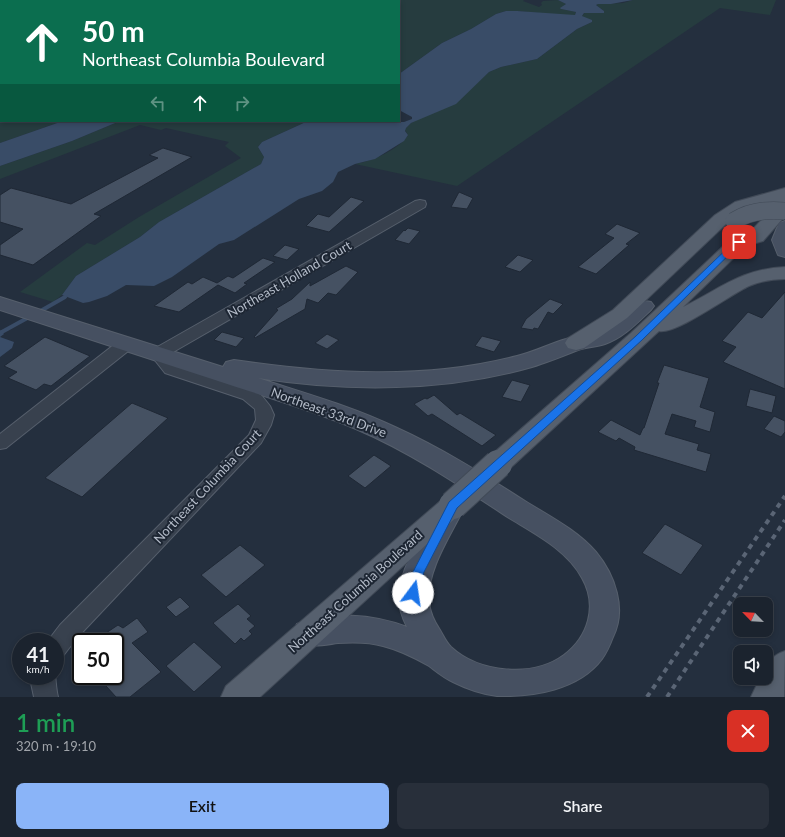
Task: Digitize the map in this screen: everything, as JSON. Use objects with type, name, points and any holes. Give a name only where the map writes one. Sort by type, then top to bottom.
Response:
[{"type":"main road","points":[[171,358],[321,378],[419,378],[461,374],[536,359],[576,343],[596,339],[607,334],[644,306],[734,221],[744,215],[758,211],[785,199]]},
{"type":"main road","points":[[576,343],[620,314],[725,216],[740,206],[785,199]]},
{"type":"main road","name":"Northeast Columbia Boulevard","points":[[237,697],[641,336],[739,242],[756,237],[783,208],[785,199]]},
{"type":"main road","points":[[785,227],[781,240],[785,251]]},
{"type":"main road","points":[[641,336],[700,306],[742,282],[758,276],[785,273]]},
{"type":"main road","name":"Northeast 33rd Drive","points":[[9,306],[348,416],[405,442],[448,466],[551,531],[581,555],[593,570],[601,589],[604,603],[602,628],[590,651],[583,658],[569,670],[540,681],[519,684],[502,683],[484,679],[463,671],[439,656],[420,647],[381,632],[353,629],[308,633]]},
{"type":"main road","points":[[641,336],[644,306]]},
{"type":"main road","points":[[439,656],[416,612],[413,593],[418,572],[453,505]]},
{"type":"main road","points":[[767,697],[785,665]]},
{"type":"street","name":"Northeast Holland Court","points":[[171,358],[420,204]]},
{"type":"street","points":[[0,443],[116,340]]},
{"type":"street","name":"Northeast Columbia Court","points":[[64,638],[255,439],[264,424],[266,417],[264,407],[254,398],[171,369],[171,358]]},
{"type":"street","points":[[43,685],[46,697]]},
{"type":"green space","points":[[400,0],[524,0],[523,1],[539,7],[542,5],[541,3],[543,1],[558,0],[566,4],[561,9],[576,12],[575,15],[572,16],[506,11],[496,14],[471,29],[442,43],[400,73]]},
{"type":"green space","points":[[633,0],[776,0],[770,15],[720,8],[457,186],[355,164],[377,157],[392,150],[408,135],[405,130],[411,123],[477,83],[489,72],[501,67],[537,59],[577,29],[592,22],[582,16],[585,12],[595,13],[604,11],[596,5],[623,3]]},
{"type":"green space","points":[[0,122],[60,122],[0,143]]},
{"type":"green space","points":[[118,122],[306,122],[262,142],[258,147],[264,157],[261,164],[159,222],[140,237],[76,276],[62,295],[53,302],[20,292],[87,243],[95,245],[139,217],[241,158],[225,146],[229,142],[166,128],[161,130],[140,125],[0,179],[0,166],[72,141]]},
{"type":"water","points":[[558,0],[633,0],[596,5],[604,11],[604,13],[584,13],[582,16],[592,20],[592,22],[577,29],[537,59],[501,67],[489,72],[456,104],[411,123],[406,128],[405,131],[408,135],[404,141],[375,159],[355,164],[338,172],[333,182],[322,191],[299,199],[234,240],[219,244],[172,277],[154,286],[126,285],[107,296],[83,303],[62,295],[76,276],[140,237],[159,222],[261,164],[264,157],[258,147],[262,142],[306,122],[404,122],[412,119],[412,117],[400,111],[400,73],[442,43],[471,29],[496,14],[506,11],[517,11],[575,15],[576,12],[560,8],[566,4]]},
{"type":"water","points":[[60,122],[118,122],[72,141],[0,166],[0,143]]},
{"type":"water","points":[[0,330],[4,334],[0,337]]},
{"type":"water","points":[[0,337],[14,342],[12,348],[0,357]]},
{"type":"building","points":[[163,148],[192,157],[94,214],[101,216],[33,265],[0,255],[0,245],[23,229],[0,222],[0,195],[11,188],[71,204],[158,158],[149,155]]},
{"type":"building","points":[[459,192],[473,198],[467,209],[451,207]]},
{"type":"building","points":[[351,197],[364,201],[329,232],[306,226],[318,214],[329,217]]},
{"type":"building","points":[[617,224],[640,233],[626,244],[629,245],[596,274],[578,267],[614,238],[605,234]]},
{"type":"building","points":[[408,228],[420,231],[409,244],[395,240],[404,230],[405,231]]},
{"type":"building","points":[[285,245],[299,249],[287,260],[273,256]]},
{"type":"building","points":[[518,255],[533,260],[520,272],[505,267]]},
{"type":"building","points":[[263,258],[275,262],[244,283],[247,284],[235,293],[218,285],[179,312],[154,306],[188,282],[192,284],[203,277],[217,283],[228,276],[233,278]]},
{"type":"building","points":[[346,266],[358,272],[336,295],[328,293],[318,303],[307,299],[305,309],[255,338],[254,337],[278,310],[276,309],[277,308],[292,299],[310,282],[310,286]]},
{"type":"building","points":[[785,292],[785,389],[723,362],[736,347],[722,341],[748,312],[762,318]]},
{"type":"building","points":[[550,299],[563,304],[553,314],[548,312],[538,329],[534,328],[533,330],[521,328],[526,319]]},
{"type":"building","points":[[222,332],[244,338],[236,347],[214,340]]},
{"type":"building","points":[[327,334],[339,340],[327,349],[315,343]]},
{"type":"building","points":[[482,336],[501,341],[494,352],[475,346]]},
{"type":"building","points":[[45,337],[90,356],[51,386],[44,384],[36,390],[8,378],[17,372],[4,366]]},
{"type":"building","points":[[664,365],[709,378],[700,407],[715,412],[710,432],[694,427],[696,421],[672,414],[665,434],[699,444],[697,450],[711,454],[706,472],[634,450],[635,447],[619,438],[616,441],[598,432],[611,420],[640,435],[644,428],[659,383],[657,383]]},
{"type":"building","points":[[512,380],[530,385],[521,402],[502,397]]},
{"type":"building","points":[[750,389],[776,396],[772,413],[746,406]]},
{"type":"building","points":[[434,395],[457,415],[460,413],[496,435],[482,446],[432,414],[428,416],[414,404]]},
{"type":"building","points":[[132,403],[168,418],[82,497],[45,478]]},
{"type":"building","points":[[774,416],[785,421],[785,432],[781,437],[764,429]]},
{"type":"building","points":[[374,455],[391,466],[365,488],[348,476]]},
{"type":"building","points":[[665,524],[703,545],[681,575],[642,553]]},
{"type":"building","points":[[240,545],[265,565],[226,597],[201,575]]},
{"type":"building","points":[[180,597],[190,607],[176,617],[166,607]]},
{"type":"building","points":[[238,604],[251,616],[247,619],[255,626],[249,631],[252,634],[244,641],[241,638],[235,644],[213,623]]},
{"type":"building","points":[[137,618],[148,632],[132,643],[161,672],[130,697],[116,697],[105,685],[124,685],[124,633],[106,633],[118,625],[123,628]]},
{"type":"building","points":[[194,642],[222,667],[194,692],[166,666]]},
{"type":"waterway","points":[[37,313],[65,297]]},
{"type":"waterway","points":[[0,333],[31,316]]},
{"type":"railway","points":[[647,697],[785,496]]},
{"type":"railway","points":[[667,697],[785,520]]},
{"type":"route","points":[[413,593],[418,572],[453,505],[639,338],[739,242]]}]
